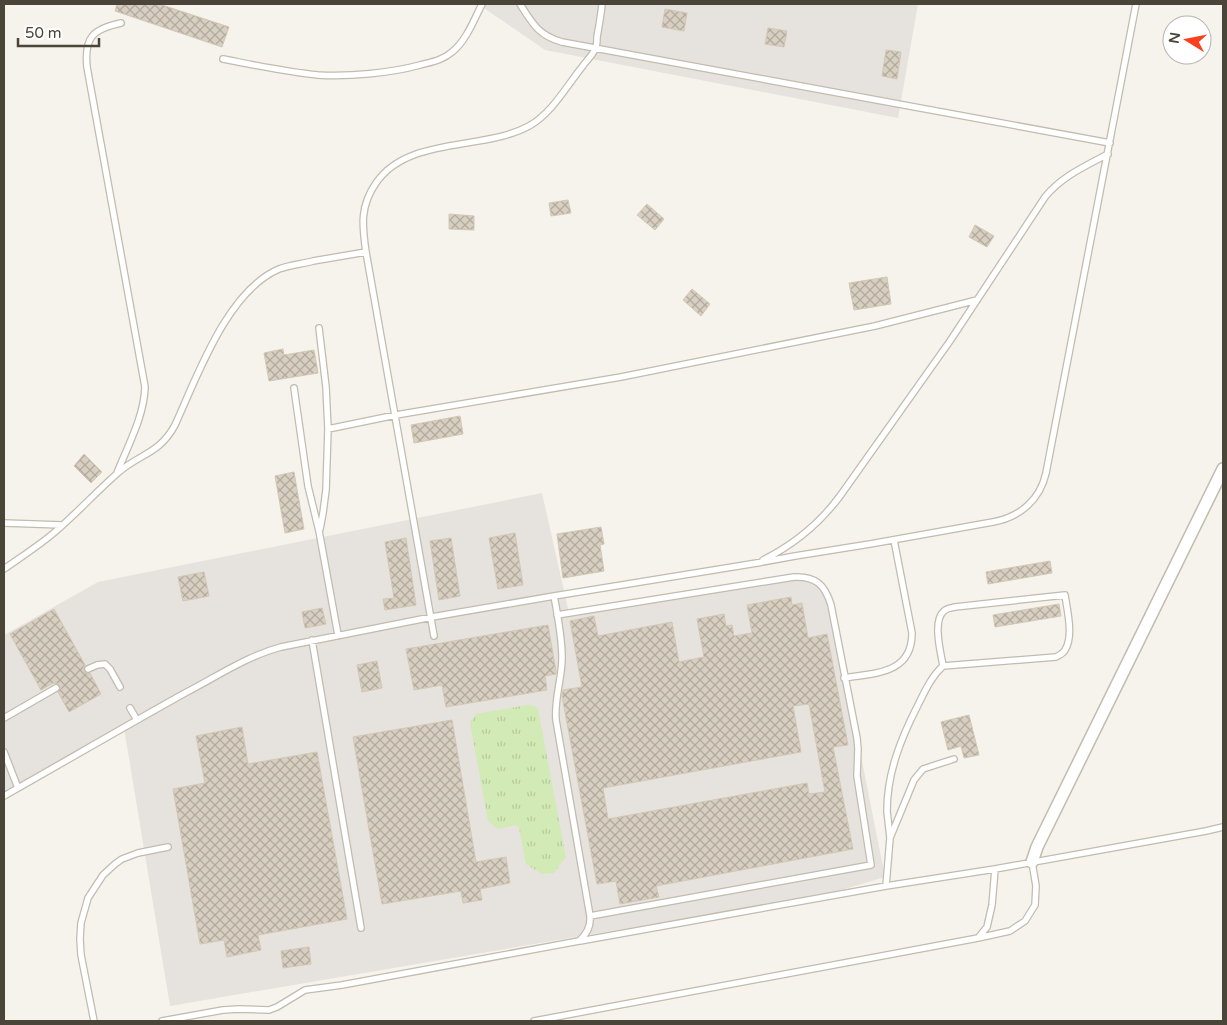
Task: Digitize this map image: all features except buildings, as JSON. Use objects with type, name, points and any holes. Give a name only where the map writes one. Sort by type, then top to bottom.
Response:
[{"type":"street","points":[[1032,862],[1037,847],[1223,469]]},
{"type":"lane","points":[[223,59],[320,75],[370,73],[407,68],[437,60],[453,52],[463,41],[482,4]]},
{"type":"lane","points":[[520,4],[542,34],[562,42],[1110,143]]},
{"type":"lane","points":[[434,636],[366,252],[362,224],[364,210],[379,179],[390,167],[406,158],[415,154],[504,135],[531,124],[552,106],[596,49],[602,4]]},
{"type":"lane","points":[[4,796],[240,664],[264,652],[281,647],[432,617],[757,564],[1004,520],[1014,516],[1033,501],[1041,488],[1046,474],[1136,4]]},
{"type":"lane","points":[[116,475],[140,417],[145,387],[87,67],[86,51],[90,39],[99,29],[121,22]]},
{"type":"lane","points":[[757,564],[778,553],[794,541],[834,504],[950,341],[1045,197],[1069,176],[1108,154]]},
{"type":"lane","points":[[4,569],[62,525],[116,475],[158,447],[169,436],[219,332],[253,286],[265,276],[286,267],[366,252]]},
{"type":"lane","points":[[328,428],[621,377],[874,326],[977,300]]},
{"type":"lane","points":[[319,328],[327,400],[328,428],[326,490],[319,531]]},
{"type":"lane","points":[[294,388],[308,486],[319,531],[338,635]]},
{"type":"lane","points":[[4,523],[62,525]]},
{"type":"lane","points":[[844,678],[890,670],[900,664],[909,651],[912,632],[894,540]]},
{"type":"lane","points":[[557,615],[794,577],[807,577],[817,581],[829,598],[858,744],[857,776],[872,865],[590,916]]},
{"type":"lane","points":[[886,886],[890,838],[888,803],[890,785],[904,734],[928,684],[936,672],[943,666],[1056,657],[1065,652],[1069,641],[1070,628],[1065,594],[955,607],[945,610],[940,616],[938,629],[943,666]]},
{"type":"lane","points":[[554,596],[561,637],[562,658],[555,704],[556,720],[590,916],[588,930],[580,941]]},
{"type":"lane","points":[[312,640],[361,928]]},
{"type":"lane","points":[[88,669],[97,664],[105,664],[120,687]]},
{"type":"lane","points":[[4,718],[56,688]]},
{"type":"lane","points":[[130,708],[137,720]]},
{"type":"lane","points":[[4,752],[18,788]]},
{"type":"lane","points":[[890,838],[918,774],[923,769],[954,759]]},
{"type":"lane","points":[[162,1021],[223,1010],[265,1010],[277,1007],[304,990],[342,985],[1223,827]]},
{"type":"lane","points":[[94,1021],[80,939],[82,914],[88,898],[103,875],[122,859],[138,853],[168,847]]},
{"type":"lane","points":[[534,1021],[1010,931],[1025,921],[1035,905],[1036,886],[1032,862]]},
{"type":"lane","points":[[978,938],[987,927],[992,905],[995,869]]},
{"type":"shaded area","points":[[478,4],[918,4],[898,118],[545,50]]},
{"type":"shaded area","points":[[542,493],[569,613],[794,577],[817,581],[831,605],[885,877],[828,894],[170,1006],[124,728],[4,796],[4,635],[98,582]]},
{"type":"green space","points":[[528,705],[535,706],[538,709],[566,858],[554,873],[542,874],[526,864],[519,828],[516,825],[498,829],[488,821],[470,723],[476,714]]}]
